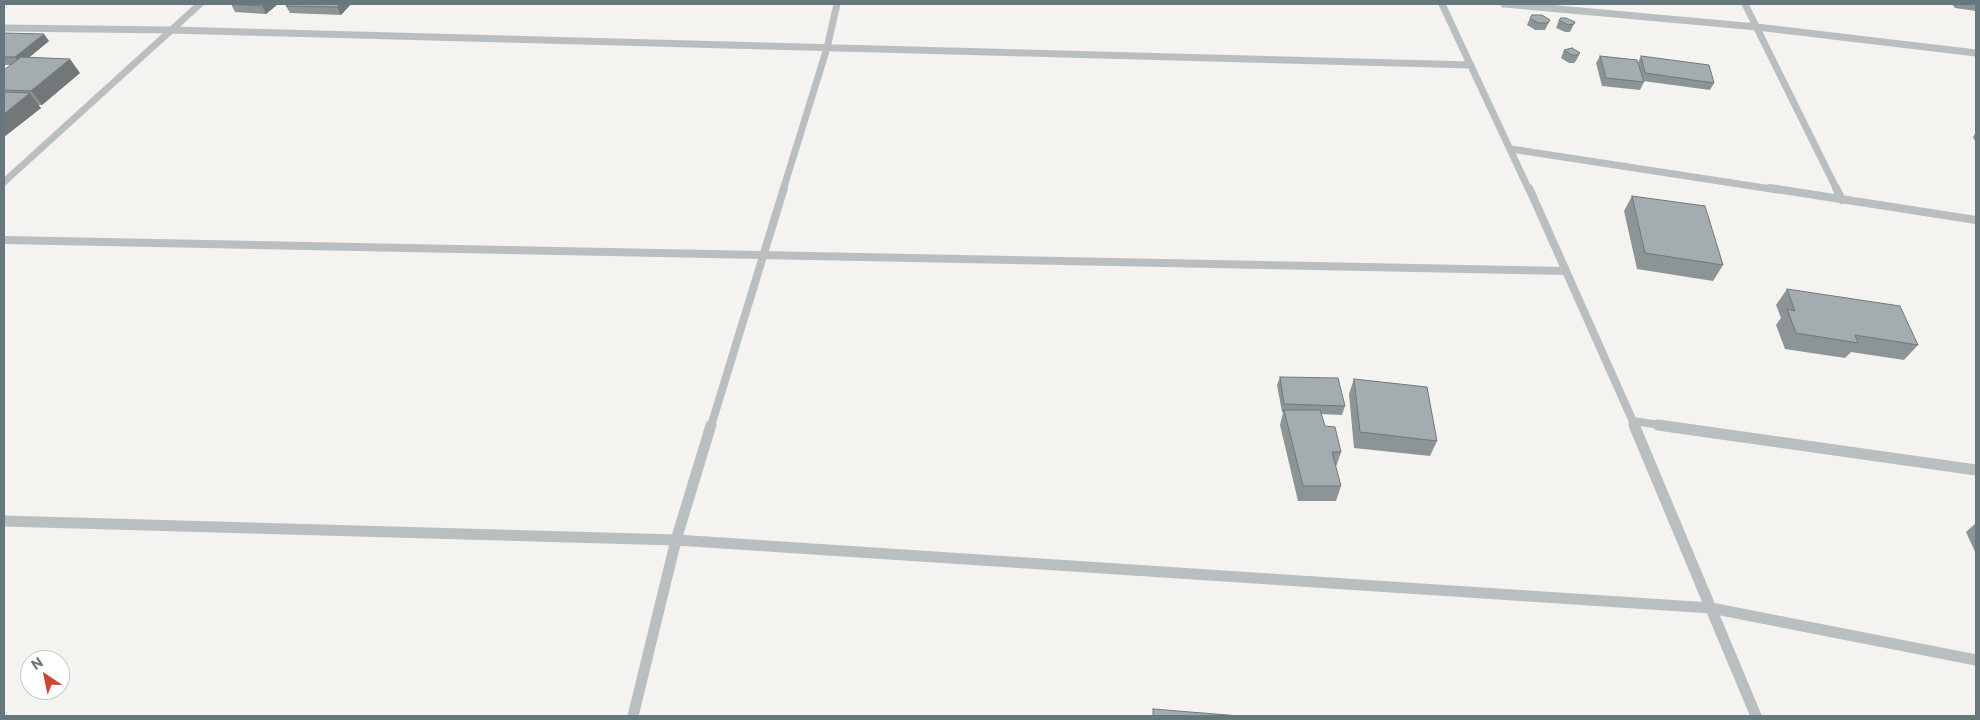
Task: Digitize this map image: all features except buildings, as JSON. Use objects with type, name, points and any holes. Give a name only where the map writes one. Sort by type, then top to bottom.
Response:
[{"type":"street","points":[[4,182],[200,4]]},
{"type":"street","points":[[633,716],[676,540],[827,48],[837,4]]},
{"type":"street","points":[[1442,4],[1511,150],[1633,421],[1756,716]]},
{"type":"street","points":[[1504,4],[1757,27],[1976,53]]},
{"type":"street","points":[[1745,4],[1842,200]]},
{"type":"street","points":[[4,28],[171,30],[1471,65]]},
{"type":"street","points":[[1511,150],[1976,220]]},
{"type":"street","points":[[4,240],[1566,271]]},
{"type":"street","points":[[1633,421],[1976,470]]},
{"type":"street","points":[[4,521],[676,540],[1711,608],[1976,660]]}]
